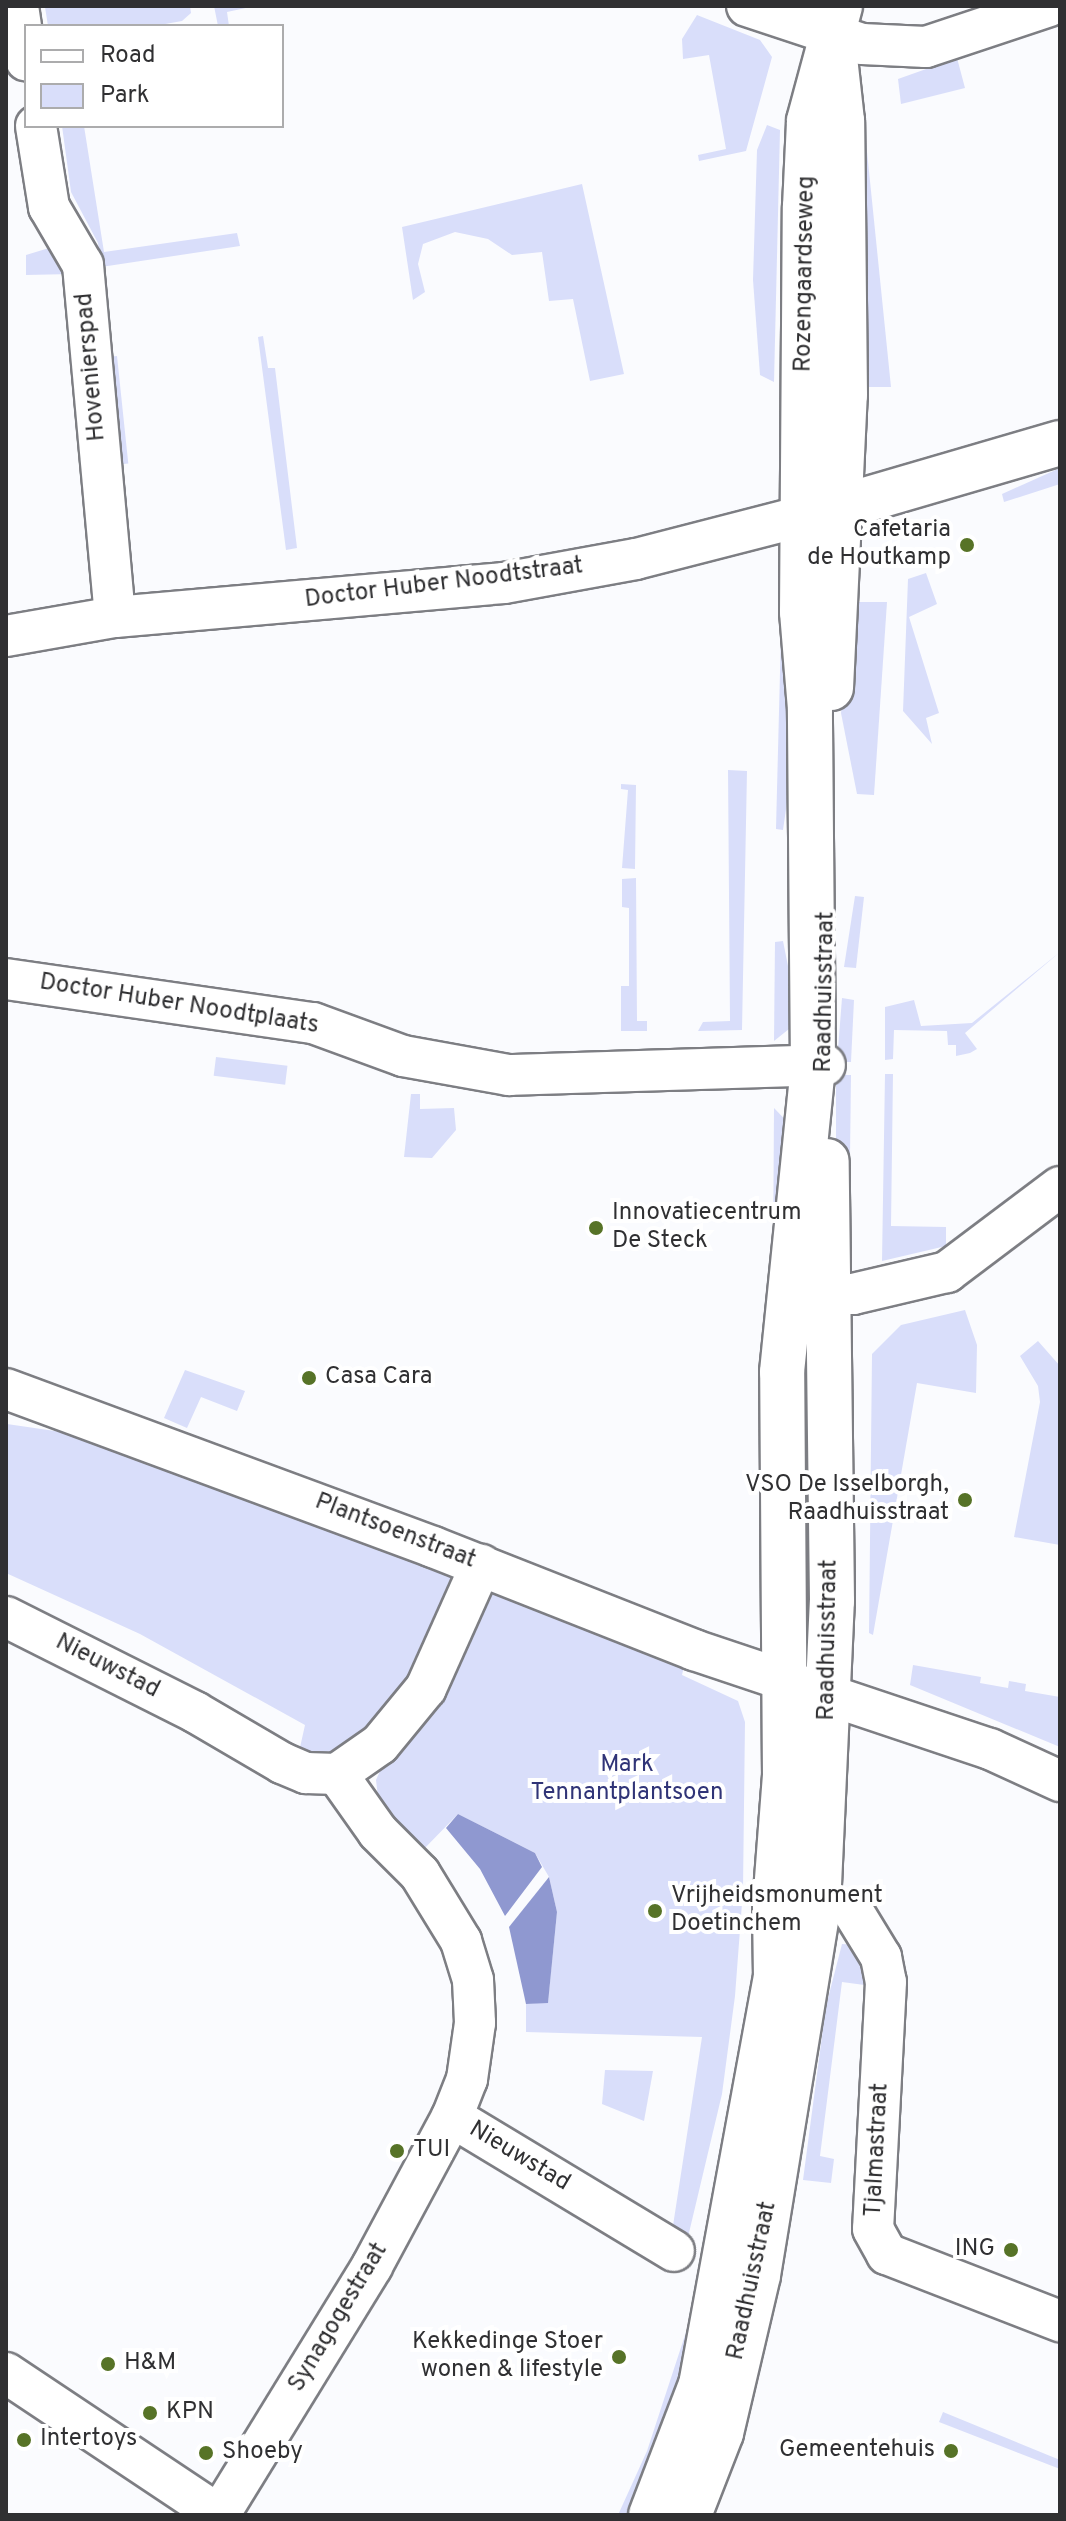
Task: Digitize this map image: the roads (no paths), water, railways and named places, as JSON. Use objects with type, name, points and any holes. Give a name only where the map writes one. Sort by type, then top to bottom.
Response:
[{"type":"main road","name":"Rozengaardseweg","points":[[823,513],[809,121],[836,21]]},
{"type":"main road","name":"Doctor Huber Noodtstraat","points":[[823,513],[1060,443]]},
{"type":"main road","name":"Raadhuisstraat","points":[[689,2515],[721,2433],[758,2275],[818,1907],[828,1694],[826,1294],[819,1065],[823,513]]},
{"type":"main road","name":"Raadhuisstraat","points":[[651,2515],[701,2385],[772,2005],[785,1776],[771,1675],[782,1372],[826,1294]]},
{"type":"street","points":[[18,6],[24,46]]},
{"type":"street","points":[[747,6],[836,21],[872,46],[926,47],[1049,6]]},
{"type":"street","name":"Hovenierspad","points":[[36,128],[49,207],[83,265],[115,617]]},
{"type":"street","name":"Doctor Huber Noodtstraat","points":[[6,636],[115,617],[504,583],[636,559],[823,513]]},
{"type":"street","name":"Doctor Huber Noodtplaats","points":[[6,979],[313,1023],[403,1056],[509,1075],[819,1065]]},
{"type":"street","points":[[826,1294],[947,1272],[1060,1187]]},
{"type":"street","name":"Plantsoenstraat","points":[[6,1389],[771,1675],[990,1749],[1060,1781]]},
{"type":"street","points":[[337,1774],[380,1744],[426,1688],[481,1565]]},
{"type":"street","name":"Nieuwstad","points":[[6,1617],[195,1712],[282,1763],[306,1773],[337,1774],[378,1832],[420,1874],[461,1941],[473,1980],[475,2023],[467,2079],[452,2117],[674,2251]]},
{"type":"street","name":"Tjalmastraat","points":[[854,1913],[881,1957],[886,1982],[873,2229],[887,2254],[1060,2321]]},
{"type":"street","name":"Synagogestraat","points":[[200,2510],[372,2266],[452,2117]]},
{"type":"street","points":[[6,2373],[200,2510]]},
{"type":"water","points":[[458,1814],[535,1853],[542,1867],[505,1916],[480,1869],[446,1828]]},
{"type":"water","points":[[549,1877],[557,1912],[548,2003],[526,2004],[509,1927]]},
{"type":"place","name":"Cafetaria de Houtkamp","points":[[967,545]]},
{"type":"place","name":"Innovatiecentrum De Steck","points":[[596,1228]]},
{"type":"place","name":"Casa Cara","points":[[309,1378]]},
{"type":"place","name":"VSO De Isselborgh, Raadhuisstraat","points":[[965,1500]]},
{"type":"place","name":"Vrijheidsmonument Doetinchem","points":[[655,1911]]},
{"type":"place","name":"TUI","points":[[397,2151]]},
{"type":"place","name":"ING","points":[[1011,2250]]},
{"type":"place","name":"Kekkedinge Stoer wonen & lifestyle","points":[[619,2357]]},
{"type":"place","name":"H&M","points":[[108,2364]]},
{"type":"place","name":"KPN","points":[[150,2413]]},
{"type":"place","name":"Intertoys","points":[[24,2440]]},
{"type":"place","name":"Gemeentehuis","points":[[951,2451]]},
{"type":"place","name":"Shoeby","points":[[206,2453]]},
{"type":"park label","name":"Mark Tennantplantsoen","points":[[627,1780]]}]
